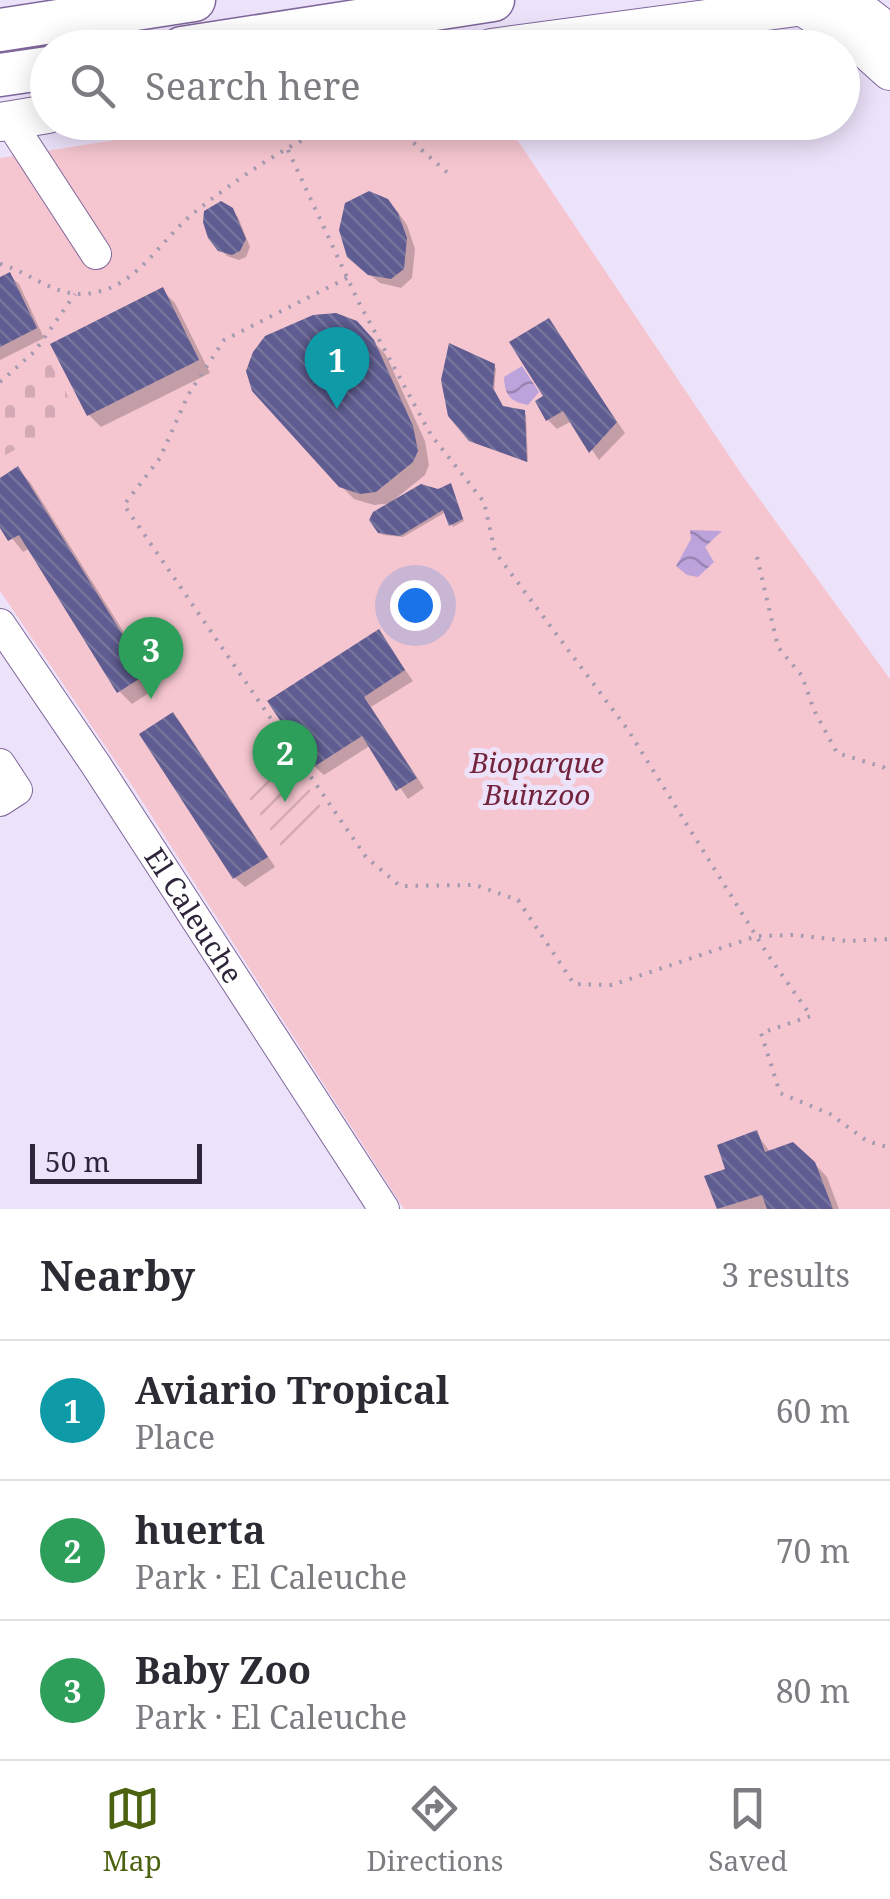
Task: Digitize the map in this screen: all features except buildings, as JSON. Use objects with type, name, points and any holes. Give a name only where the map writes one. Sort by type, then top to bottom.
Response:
[{"type":"highway","points":[[0,30],[194,0]]},
{"type":"highway","points":[[299,30],[493,0]]},
{"type":"highway","points":[[0,75],[30,71]]},
{"type":"main road","points":[[623,30],[847,0],[890,34]]},
{"type":"main road","points":[[800,6],[839,30]]},
{"type":"main road","points":[[860,43],[890,71]]},
{"type":"main road","points":[[5,121],[30,117]]},
{"type":"street","points":[[5,121],[96,254]]},
{"type":"street","name":"El Caleuche","points":[[0,624],[384,1209]]},
{"type":"path","points":[[0,264],[52,289],[76,294],[105,292],[143,267],[192,214],[309,140]]},
{"type":"path","points":[[411,140],[450,174]]},
{"type":"path","points":[[288,150],[347,278],[431,435],[484,502],[495,552],[628,730],[812,1016],[760,1033],[780,1093],[830,1114],[867,1141],[890,1148]]},
{"type":"path","points":[[347,278],[224,340],[188,394],[160,458],[124,505],[366,857],[400,886],[475,885],[518,900],[574,984],[612,985],[757,936],[890,939]]},
{"type":"path","points":[[0,382],[35,351],[76,294]]},
{"type":"path","points":[[757,557],[778,647],[802,676],[814,710],[837,753],[883,767],[890,774]]},
{"type":"green space","name":"Bioparque Buinzoo","points":[[116,140],[517,140],[742,475],[890,679],[890,1209],[404,1209],[131,784],[0,591],[0,158]]},
{"type":"green space","points":[[49,361],[78,415],[0,458],[0,388]]},
{"type":"green space","points":[[288,757],[327,816],[281,846],[242,787]]},
{"type":"water","points":[[522,366],[539,392],[528,405],[510,397],[504,377]]},
{"type":"water","points":[[690,530],[722,531],[705,547],[714,562],[698,577],[687,575],[676,566],[691,539]]},
{"type":"place","name":"Aviario Tropical","points":[[337,409]]},
{"type":"place","name":"Baby Zoo","points":[[151,699]]},
{"type":"place","name":"huerta","points":[[285,802]]}]
